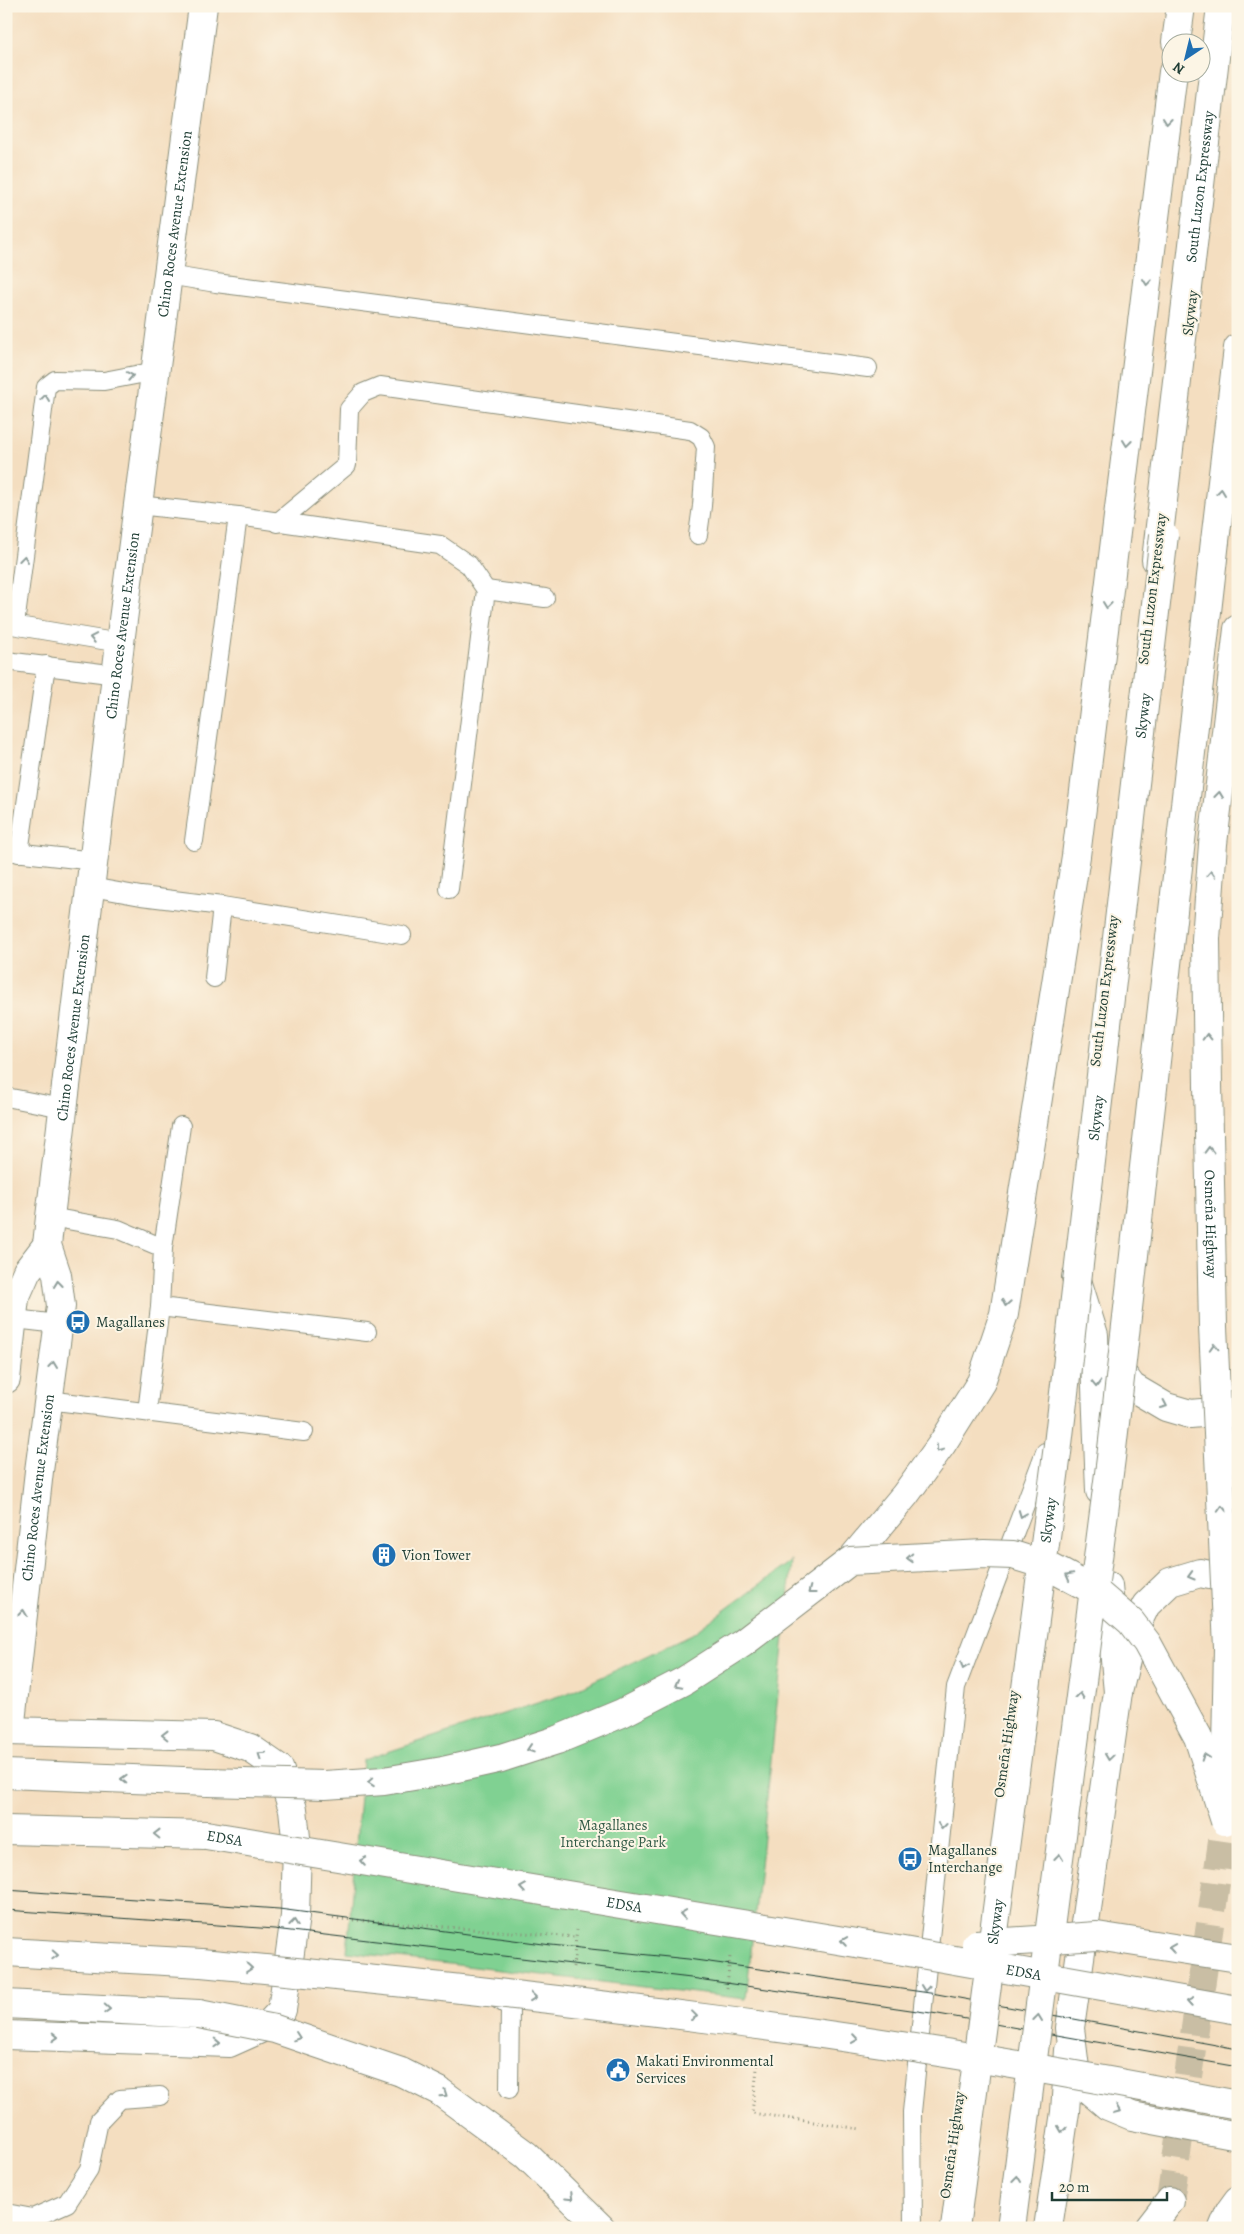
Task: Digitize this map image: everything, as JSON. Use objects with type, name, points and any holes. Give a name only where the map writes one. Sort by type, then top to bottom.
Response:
[{"type":"main road","name":"Chino Roces Avenue Extension","points":[[8,1731],[61,1306],[57,1275],[47,1245],[50,1217],[120,643],[203,6]]},
{"type":"main road","points":[[1177,32],[1181,6]]},
{"type":"main road","name":"South Luzon Expressway","points":[[1071,1260],[1221,6]]},
{"type":"main road","name":"Skyway","points":[[955,2228],[1057,1453],[1227,6]]},
{"type":"main road","points":[[6,1774],[325,1785],[384,1781],[443,1772],[557,1740],[622,1713],[684,1681],[743,1643],[850,1561],[905,1495],[942,1444],[981,1382],[1004,1314],[1076,856],[1172,82]]},
{"type":"main road","points":[[1011,2228],[1111,1458],[1238,348]]},
{"type":"main road","name":"Osmeña Highway","points":[[850,1561],[976,1554],[1013,1555],[1048,1566],[1095,1591],[1132,1622],[1147,1643],[1198,1737],[1225,1820],[1228,1647],[1213,1327],[1206,939],[1214,844],[1238,629]]},
{"type":"main road","points":[[6,1379],[10,1318],[15,1298],[26,1271],[47,1245]]},
{"type":"main road","points":[[1071,1260],[1094,1335],[1098,1480],[1118,1692]]},
{"type":"main road","name":"Osmeña Highway","points":[[941,2228],[1071,1260]]},
{"type":"main road","points":[[1094,1335],[1132,1387],[1166,1407],[1190,1414],[1225,1411],[1238,1403]]},
{"type":"main road","points":[[1048,2228],[1065,2112],[1070,2028],[1118,1692],[1133,1632],[1146,1605],[1170,1582],[1200,1573],[1230,1579],[1238,1583]]},
{"type":"main road","points":[[6,2035],[229,2044],[267,2026],[282,2010],[294,1916],[297,1847],[293,1809],[279,1768],[250,1748],[214,1736],[8,1731]]},
{"type":"main road","name":"EDSA","points":[[6,1830],[206,1835],[892,1949],[1238,2010]]},
{"type":"main road","points":[[892,1949],[1097,1936],[1238,1958]]},
{"type":"main road","points":[[6,1952],[201,1963],[380,1980],[721,2020],[900,2046],[1238,2105]]},
{"type":"main road","points":[[6,2004],[199,2014],[275,2029],[401,2072],[439,2091],[526,2155],[601,2228]]},
{"type":"main road","points":[[1070,2028],[1075,2068],[1089,2090],[1108,2106],[1132,2116],[1238,2136]]},
{"type":"main road","points":[[1223,2228],[1230,2211],[1238,2200]]},
{"type":"main road","points":[[1149,2228],[1170,2201],[1166,2228]]},
{"type":"lane","points":[[168,274],[868,368]]},
{"type":"lane","points":[[120,643],[11,624],[46,388],[55,380],[104,382],[156,371]]},
{"type":"lane","points":[[277,523],[347,465],[349,409],[363,393],[380,386],[690,430],[701,437],[706,447],[698,535]]},
{"type":"lane","points":[[138,505],[238,516],[440,545],[469,565],[486,590],[449,889]]},
{"type":"lane","points":[[194,842],[238,516]]},
{"type":"lane","points":[[486,590],[545,598]]},
{"type":"lane","points":[[6,660],[117,675]]},
{"type":"lane","points":[[46,665],[12,852],[92,874],[141,896],[222,906],[402,934]]},
{"type":"lane","points":[[214,978],[222,906]]},
{"type":"lane","points":[[6,1097],[63,1108]]},
{"type":"lane","points":[[147,1412],[160,1308],[163,1248],[181,1126]]},
{"type":"lane","points":[[50,1217],[118,1229],[163,1248]]},
{"type":"lane","points":[[160,1308],[367,1332]]},
{"type":"lane","points":[[10,1318],[58,1324]]},
{"type":"lane","points":[[48,1400],[304,1432]]},
{"type":"lane","points":[[913,2228],[912,2112],[956,1687],[1045,1452]]},
{"type":"lane","points":[[288,1964],[483,1989],[510,2007],[509,2088]]},
{"type":"lane","points":[[6,2212],[33,2218],[67,2203],[89,2169],[99,2121],[120,2098],[160,2096]]},
{"type":"path","points":[[759,2053],[752,2113],[861,2129]]},
{"type":"green space","name":"Magallanes Interchange Park","points":[[792,1561],[746,1999],[347,1952],[363,1760],[568,1693],[692,1634]]},
{"type":"tunnel","points":[[1170,2201],[1225,1821]]},
{"type":"tram line","points":[[6,1890],[279,1909],[551,1945],[688,1959],[937,1994],[1238,2049]]},
{"type":"tram line","points":[[6,1910],[274,1929],[691,1978],[938,2014],[1238,2067]]},
{"type":"place","name":"Magallanes","points":[[78,1322]]},
{"type":"place","name":"Vion Tower","points":[[384,1555]]},
{"type":"place","name":"Magallanes Interchange","points":[[910,1859]]},
{"type":"place","name":"Makati Environmental Services","points":[[618,2070]]}]
